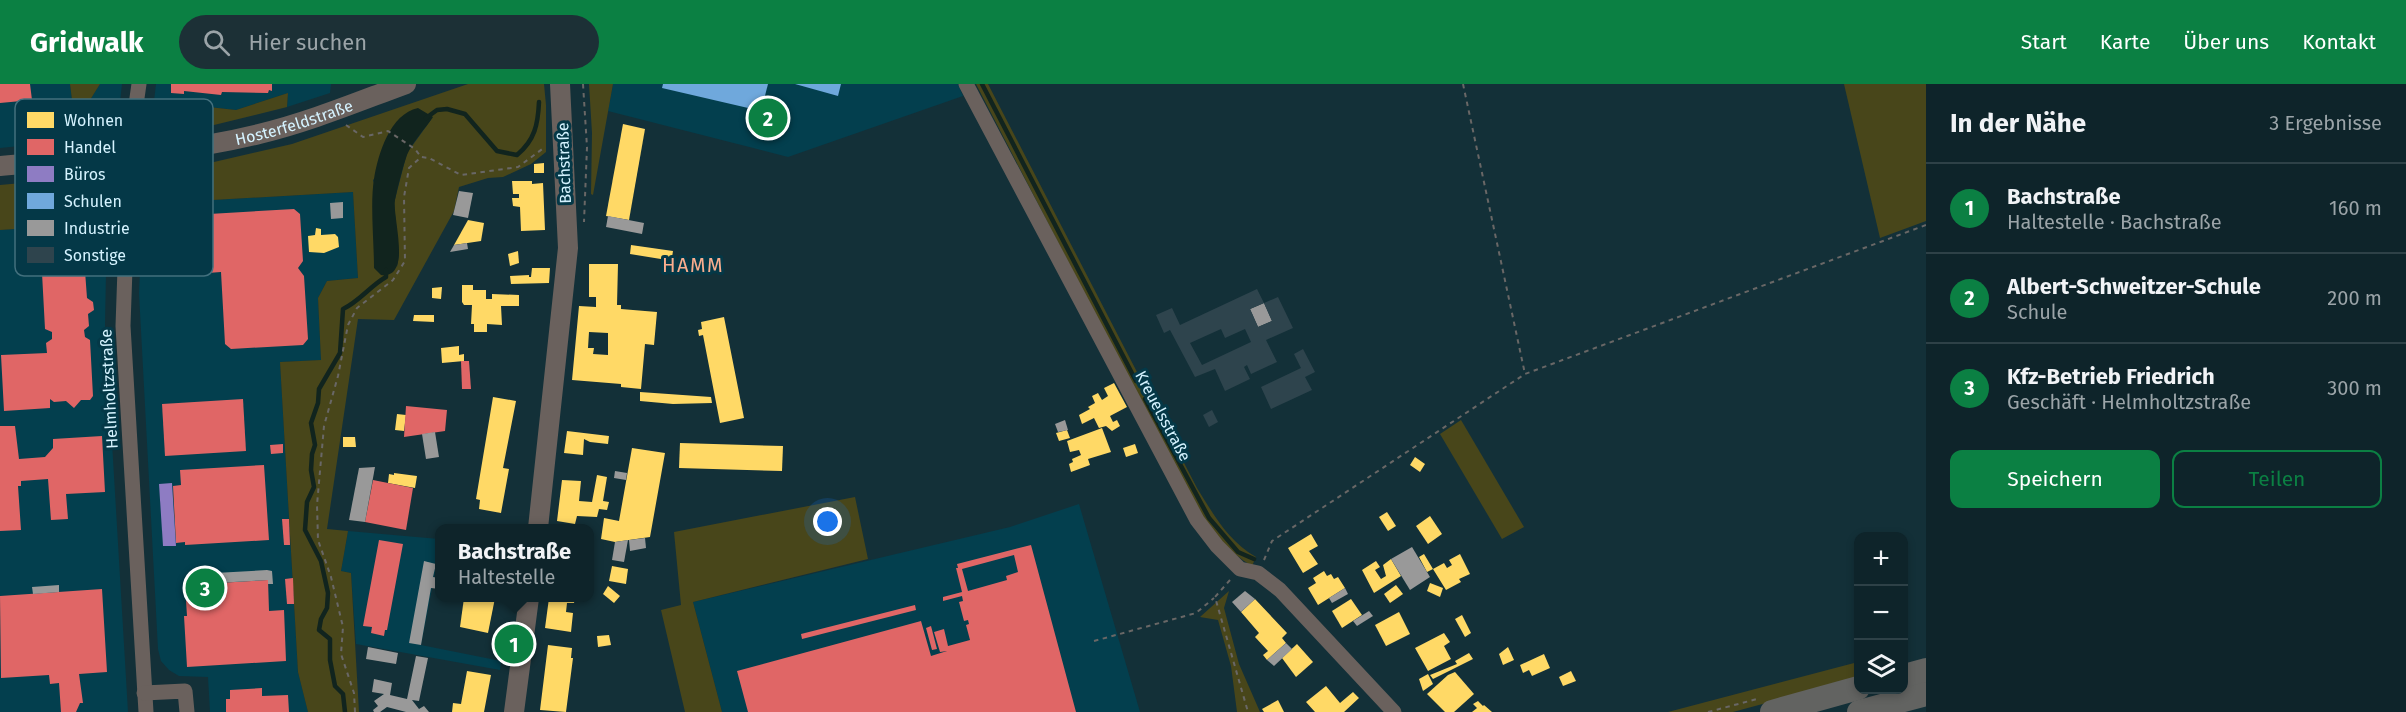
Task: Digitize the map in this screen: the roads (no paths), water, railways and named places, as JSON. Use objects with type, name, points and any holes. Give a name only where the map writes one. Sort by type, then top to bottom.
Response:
[{"type":"main road","points":[[1908,675],[1926,670]]},
{"type":"main road","points":[[1772,712],[1854,689]]},
{"type":"main road","points":[[1859,712],[1926,694]]},
{"type":"street","name":"Helmholtzstraße","points":[[137,99],[139,84]]},
{"type":"street","name":"Hosterfeldstraße","points":[[213,143],[242,138],[334,112],[406,84]]},
{"type":"street","name":"Bachstraße","points":[[538,524],[568,248],[561,84]]},
{"type":"street","name":"Kreuelsstraße","points":[[966,84],[1197,520],[1217,546],[1240,569],[1258,573],[1280,591],[1394,712]]},
{"type":"street","name":"Hosterfeldstraße","points":[[0,166],[15,165]]},
{"type":"street","name":"Helmholtzstraße","points":[[125,276],[123,326],[146,712]]},
{"type":"street","points":[[514,712],[528,602]]},
{"type":"street","points":[[144,693],[185,691],[187,712]]},
{"type":"waterway","points":[[982,84],[1136,381]]},
{"type":"waterway","points":[[426,118],[437,110],[447,109],[465,114],[497,151],[517,155],[532,137],[538,117],[539,102]]},
{"type":"waterway","points":[[345,712],[343,694],[335,686],[330,660],[330,639],[319,630],[321,619],[327,608],[328,593],[321,561],[305,530],[307,502],[314,487],[311,470],[315,445],[311,423],[318,403],[319,389],[340,353],[343,309],[386,277],[386,270]]},
{"type":"waterway","points":[[1145,399],[1209,518],[1238,552],[1254,559]]},
{"type":"place","name":"Albert-Schweitzer-Schule","points":[[768,118]]},
{"type":"place","name":"Kfz-Betrieb Friedrich","points":[[205,588]]},
{"type":"place","name":"Bachstraße","points":[[514,644]]},
{"type":"district","name":"HAMM","points":[[693,265]]}]
